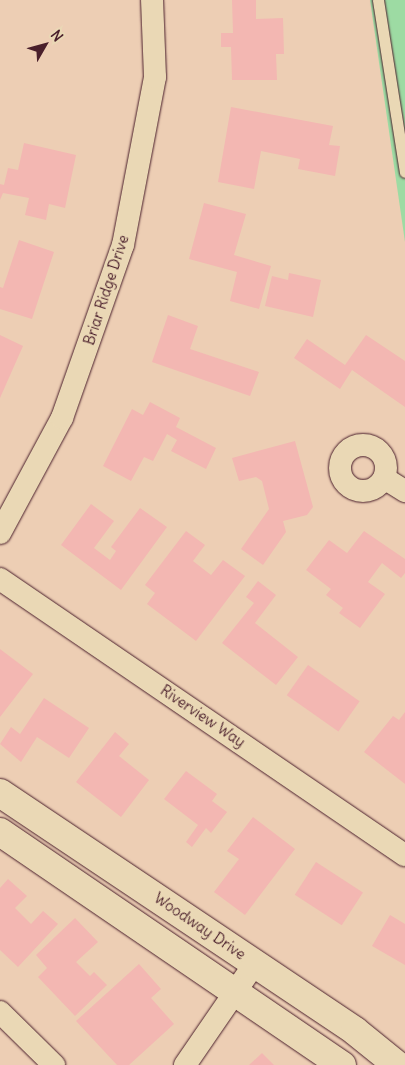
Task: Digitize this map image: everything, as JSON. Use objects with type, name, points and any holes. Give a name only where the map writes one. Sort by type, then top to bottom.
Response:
[{"type":"main road","name":"Woodway Drive","points":[[0,793],[255,963],[397,1065]]},
{"type":"main road","points":[[0,832],[233,994],[342,1065]]},
{"type":"street","name":"Briar Ridge Drive","points":[[0,533],[62,418],[123,245],[155,77],[152,0]]},
{"type":"street","points":[[384,478],[405,491]]},
{"type":"street","name":"Riverview Way","points":[[0,579],[405,856]]},
{"type":"street","points":[[184,1065],[255,963]]},
{"type":"street","points":[[0,1012],[54,1065]]},
{"type":"lane","points":[[378,0],[405,172]]},
{"type":"green space","points":[[370,0],[405,0],[405,242]]},
{"type":"building","points":[[232,0],[256,0],[256,19],[283,18],[284,54],[276,54],[277,80],[232,80],[231,47],[221,47],[221,33],[233,33]]},
{"type":"building","points":[[231,107],[333,126],[329,145],[340,146],[335,176],[298,169],[300,159],[261,151],[254,189],[218,182]]},
{"type":"building","points":[[24,143],[76,155],[65,208],[49,204],[46,220],[25,215],[29,198],[3,193],[0,200],[0,184],[4,185],[8,168],[18,170]]},
{"type":"building","points":[[204,203],[246,214],[234,255],[271,266],[259,309],[230,301],[237,272],[189,259]]},
{"type":"building","points":[[19,240],[54,252],[32,319],[0,309],[0,287],[3,288]]},
{"type":"building","points":[[289,273],[321,280],[313,317],[265,306],[272,276],[288,280]]},
{"type":"building","points":[[168,315],[198,326],[190,349],[259,372],[250,396],[152,362]]},
{"type":"building","points":[[0,335],[23,346],[0,398]]},
{"type":"building","points":[[366,335],[405,361],[405,407],[352,370],[340,389],[294,358],[307,339],[345,365]]},
{"type":"building","points":[[150,402],[180,418],[176,427],[216,448],[206,469],[171,451],[177,440],[167,434],[153,461],[144,457],[131,481],[103,466],[132,409],[143,415]]},
{"type":"building","points":[[295,441],[313,507],[307,515],[283,521],[286,532],[263,565],[241,549],[269,509],[262,481],[256,477],[239,481],[232,458]]},
{"type":"building","points":[[91,504],[114,521],[94,548],[110,560],[116,551],[111,547],[140,508],[167,527],[121,590],[61,545]]},
{"type":"building","points":[[186,531],[205,545],[193,561],[211,575],[223,560],[245,576],[196,641],[147,604],[155,593],[145,585]]},
{"type":"building","points":[[364,531],[405,559],[405,573],[401,578],[382,563],[368,582],[385,594],[360,628],[339,613],[343,608],[326,595],[331,589],[306,570],[329,540],[347,553]]},
{"type":"building","points":[[258,581],[276,595],[255,623],[298,657],[276,685],[222,643],[254,603],[246,597]]},
{"type":"building","points":[[0,649],[33,674],[0,717]]},
{"type":"building","points":[[308,665],[360,701],[338,731],[287,695]]},
{"type":"building","points":[[44,698],[89,728],[69,758],[37,737],[21,762],[0,744],[11,727],[20,734]]},
{"type":"building","points":[[405,712],[405,784],[364,752],[393,716],[399,720]]},
{"type":"building","points":[[115,732],[129,744],[119,756],[149,780],[121,817],[76,782]]},
{"type":"building","points":[[186,771],[217,794],[212,801],[227,812],[211,833],[206,828],[192,847],[186,842],[198,825],[164,799]]},
{"type":"building","points":[[253,817],[295,849],[245,915],[214,892],[239,859],[227,851]]},
{"type":"building","points":[[316,862],[363,892],[342,925],[295,895]]},
{"type":"building","points":[[8,879],[27,896],[15,908],[31,924],[43,911],[58,924],[18,967],[0,950],[0,888]]},
{"type":"building","points":[[390,915],[405,924],[405,965],[372,946]]},
{"type":"building","points":[[75,918],[98,942],[76,962],[90,976],[94,972],[107,985],[75,1016],[38,977],[47,968],[36,955]]},
{"type":"building","points":[[139,964],[161,989],[151,998],[174,1024],[129,1065],[117,1065],[76,1021]]},
{"type":"building","points":[[262,1053],[274,1065],[249,1065]]}]
